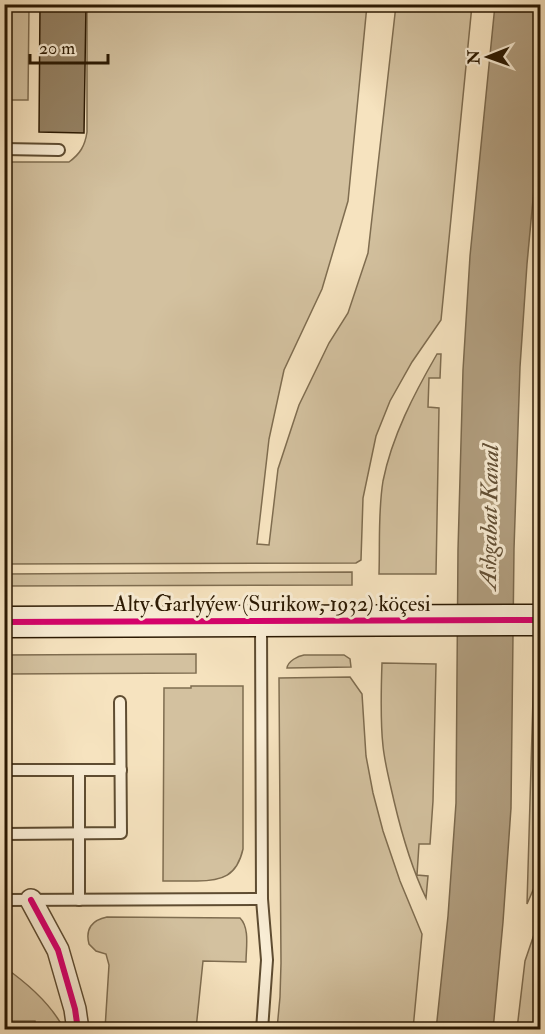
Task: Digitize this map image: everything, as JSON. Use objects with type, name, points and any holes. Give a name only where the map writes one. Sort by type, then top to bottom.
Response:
[{"type":"street","name":"Alty Garlyýew (Surikow, 1932) köçesi","points":[[4,622],[540,620]]},
{"type":"street","points":[[31,900],[58,950],[75,1009],[78,1029]]},
{"type":"lane","points":[[4,149],[60,150]]},
{"type":"lane","points":[[261,621],[262,899],[267,960],[262,1029]]},
{"type":"lane","points":[[4,834],[121,833],[120,702]]},
{"type":"lane","points":[[4,770],[121,770]]},
{"type":"lane","points":[[79,770],[79,900]]},
{"type":"lane","points":[[4,900],[262,899]]},
{"type":"shaded area","points":[[5,4],[29,5],[28,100],[5,100]]},
{"type":"shaded area","points":[[87,5],[367,5],[348,201],[322,289],[284,370],[269,439],[257,544],[269,545],[278,469],[299,405],[329,343],[348,313],[368,253],[396,5],[472,5],[441,320],[412,362],[390,401],[376,436],[363,498],[361,560],[356,563],[5,564],[5,162],[69,162],[81,149],[87,132]]},
{"type":"shaded area","points":[[437,354],[441,354],[440,378],[429,378],[428,407],[439,408],[436,574],[379,574],[380,504],[387,464],[405,416]]},
{"type":"shaded area","points":[[352,572],[352,585],[4,586],[5,574]]},
{"type":"shaded area","points":[[196,654],[196,673],[5,674],[5,655]]},
{"type":"shaded area","points":[[304,655],[344,655],[350,659],[351,667],[287,668],[291,661]]},
{"type":"shaded area","points":[[382,663],[436,664],[430,844],[419,844],[417,875],[428,876],[426,898],[416,875],[404,838],[385,760],[381,715]]},
{"type":"shaded area","points":[[534,664],[540,664],[540,874],[527,904]]},
{"type":"shaded area","points":[[350,677],[362,694],[366,756],[383,831],[400,881],[422,934],[413,1029],[277,1029],[281,963],[279,678]]},
{"type":"shaded area","points":[[191,686],[243,686],[243,849],[237,865],[221,878],[206,881],[163,881],[164,688],[191,688]]},
{"type":"shaded area","points":[[107,917],[240,918],[246,933],[246,962],[203,961],[196,1029],[105,1029],[109,965],[106,954],[96,951],[89,944],[88,934],[91,926],[97,920]]},
{"type":"shaded area","points":[[540,917],[540,1029],[517,1029],[525,961]]},
{"type":"shaded area","points":[[4,967],[38,995],[64,1029],[36,1029],[35,1021],[5,1021]]},
{"type":"water","name":"Ashgabat Kanal","points":[[495,5],[540,5],[540,124],[520,367],[514,549],[511,808],[493,1030],[436,1030],[448,916],[456,803],[458,550],[463,370],[470,256]]},
{"type":"building","points":[[40,4],[86,4],[84,133],[39,132]]},
{"type":"cycle path","points":[[4,622],[540,620]]},
{"type":"cycle path","points":[[31,900],[58,950],[75,1009],[78,1030]]}]
